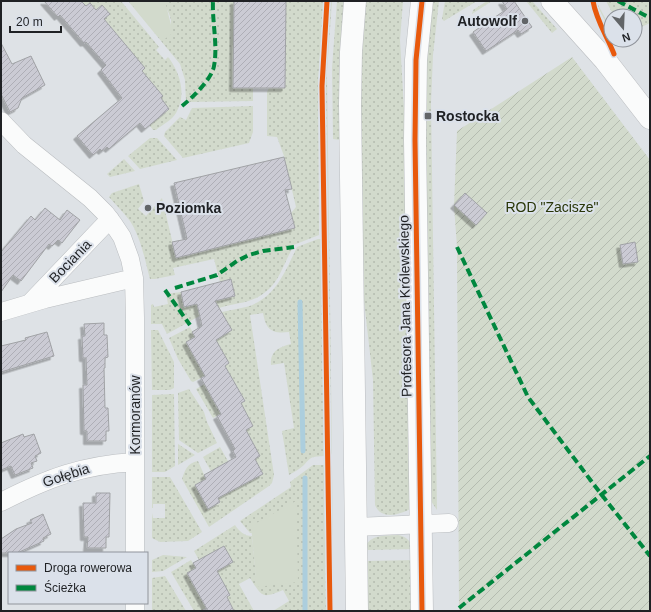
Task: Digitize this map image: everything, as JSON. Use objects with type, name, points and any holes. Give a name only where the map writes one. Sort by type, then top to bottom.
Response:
[{"type":"street","points":[[355,1],[351,52],[350,104],[357,611]]},
{"type":"street","name":"Profesora Jana Królewskiego","points":[[422,1],[416,60],[415,140],[422,611]]},
{"type":"street","points":[[552,1],[605,60],[650,118]]},
{"type":"street","points":[[567,1],[605,60]]},
{"type":"street","name":"Kormoranów","points":[[1,120],[24,145],[90,198],[110,219],[120,234],[127,250],[134,278],[136,344],[135,552]]},
{"type":"street","name":"Bociania","points":[[31,302],[110,219]]},
{"type":"street","name":"Bociania","points":[[1,312],[31,302],[134,278]]},
{"type":"street","name":"Gołębia","points":[[1,502],[32,486],[67,473],[106,464],[135,462]]},
{"type":"street","points":[[356,527],[420,525],[449,522]]},
{"type":"green space","points":[[81,1],[121,1],[159,47],[156,50],[165,60],[168,57],[172,63],[181,84],[181,99],[174,116],[156,130],[153,130],[148,123],[159,118],[169,109],[161,98],[163,96],[142,71],[145,68],[104,19],[110,14],[102,5],[96,10],[90,3],[86,6]]},
{"type":"green space","points":[[128,1],[170,27],[170,17],[162,1],[234,1],[234,88],[253,88],[253,101],[186,102],[185,80],[180,64]]},
{"type":"green space","points":[[129,1],[165,1],[173,33],[162,41]]},
{"type":"green space","points":[[286,1],[324,1],[318,82],[319,235],[291,246],[292,249],[279,275],[273,285],[263,294],[246,302],[212,310],[167,334],[162,324],[151,324],[151,305],[153,304],[154,307],[168,304],[166,294],[181,292],[184,306],[197,305],[235,296],[231,279],[220,282],[214,259],[173,268],[175,275],[150,279],[142,249],[134,228],[128,218],[109,197],[112,193],[139,184],[144,201],[138,209],[146,216],[162,198],[176,257],[295,228],[291,213],[296,207],[284,156],[277,137],[267,136],[267,92],[269,88],[285,88]]},
{"type":"green space","points":[[330,1],[332,1],[327,72],[331,455],[326,111],[326,62]]},
{"type":"green space","points":[[337,1],[344,1],[340,53],[340,140],[333,139],[332,68]]},
{"type":"green space","points":[[365,1],[403,1],[400,40],[404,109],[410,509],[391,515],[381,513],[375,505],[373,380],[363,292],[361,45]]},
{"type":"green space","points":[[433,1],[439,1],[433,55],[431,103],[437,510],[431,501],[425,91]]},
{"type":"green space","points":[[445,1],[477,1],[444,21],[442,19]]},
{"type":"green space","points":[[487,1],[492,1],[472,14],[473,10]]},
{"type":"green space","points":[[526,1],[532,1],[557,29],[552,33]]},
{"type":"green space","points":[[596,1],[603,17],[597,5]]},
{"type":"green space","points":[[606,1],[650,1],[650,23],[643,26],[643,8],[610,8]]},
{"type":"green space","name":"ROD \"Zacisze\"","points":[[572,57],[650,160],[650,611],[459,611],[457,247],[454,206],[457,131]]},
{"type":"green space","points":[[253,106],[253,132],[249,143],[183,158],[164,136],[165,132],[180,117],[186,120],[192,108]]},
{"type":"green space","points":[[150,138],[157,138],[177,160],[140,169],[128,156]]},
{"type":"green space","points":[[124,159],[135,171],[110,177],[107,174]]},
{"type":"green space","points":[[321,239],[324,456],[312,458],[301,468],[289,475],[282,431],[294,428],[284,363],[271,365],[271,360],[276,350],[291,344],[289,332],[278,332],[271,330],[264,319],[263,313],[250,315],[274,475],[272,483],[269,486],[209,527],[182,479],[185,470],[191,463],[198,461],[206,479],[195,485],[208,509],[220,503],[218,498],[263,474],[255,459],[260,456],[246,430],[253,426],[241,403],[245,400],[225,366],[229,363],[216,340],[231,330],[222,312],[246,307],[265,298],[278,283],[297,247]]},
{"type":"green space","points":[[190,327],[195,337],[186,342],[205,376],[193,382],[178,359],[169,338]]},
{"type":"green space","points":[[151,330],[158,330],[174,362],[174,388],[170,390],[152,390]]},
{"type":"green space","points":[[208,382],[211,387],[207,389],[221,414],[213,418],[196,389]]},
{"type":"green space","points":[[189,389],[204,412],[217,443],[198,453],[179,440],[178,393]]},
{"type":"green space","points":[[174,394],[175,466],[165,472],[152,472],[152,395]]},
{"type":"green space","points":[[178,444],[195,455],[178,465]]},
{"type":"green space","points":[[220,447],[228,461],[215,469],[213,475],[203,457]]},
{"type":"green space","points":[[313,465],[324,465],[326,611],[273,611],[289,601],[283,590],[271,595],[260,593],[250,578],[239,584],[254,611],[234,611],[227,597],[230,595],[217,571],[233,562],[224,546],[199,560],[194,551],[235,525],[242,533],[252,536],[257,587],[252,526],[252,533],[250,533],[240,521],[291,487],[290,482]]},
{"type":"green space","points":[[331,465],[332,467],[333,535],[332,535]]},
{"type":"green space","points":[[152,477],[170,477],[202,532],[188,541],[160,542],[152,538],[152,513],[153,518],[165,518],[165,504],[153,504],[152,508]]},
{"type":"green space","points":[[296,501],[298,582],[257,587],[251,526]]},
{"type":"green space","points":[[398,535],[408,539],[413,549],[368,550],[366,545],[369,541],[376,537]]},
{"type":"green space","points":[[163,555],[187,557],[163,571],[152,572],[152,560]]},
{"type":"green space","points":[[191,560],[196,568],[187,574],[206,608],[200,611],[194,611],[171,572]]},
{"type":"green space","points":[[413,560],[414,611],[367,611],[366,561]]},
{"type":"green space","points":[[165,576],[186,611],[152,611],[152,578]]},
{"type":"building","points":[[44,1],[81,1],[86,6],[90,3],[96,10],[102,5],[110,14],[104,19],[145,68],[142,71],[163,96],[161,98],[169,109],[145,129],[140,123],[109,149],[107,147],[102,151],[100,149],[93,155],[77,136],[122,98],[101,70],[106,65],[86,42],[84,43],[60,15],[58,17]]},
{"type":"building","points":[[234,1],[286,1],[285,88],[233,88]]},
{"type":"building","points":[[502,1],[514,1],[532,27],[521,34],[518,30],[486,51],[473,32],[507,9]]},
{"type":"building","points":[[1,43],[12,64],[31,56],[45,85],[22,98],[18,108],[10,112],[1,94]]},
{"type":"building","points":[[284,157],[292,189],[285,190],[295,228],[176,258],[172,242],[187,239],[174,183]]},
{"type":"building","points":[[465,193],[487,213],[476,225],[454,205]]},
{"type":"building","points":[[45,208],[60,220],[67,210],[80,220],[62,243],[58,240],[52,246],[49,244],[21,281],[13,275],[1,292],[1,252],[31,216],[35,220]]},
{"type":"building","points":[[635,242],[638,262],[623,264],[620,245]]},
{"type":"building","points":[[231,279],[235,296],[215,301],[232,330],[216,340],[229,363],[225,366],[245,401],[241,403],[253,426],[246,430],[260,456],[255,459],[263,474],[218,498],[220,502],[208,509],[195,485],[206,479],[204,475],[236,457],[233,451],[235,449],[217,416],[221,414],[201,378],[205,376],[186,342],[195,337],[192,332],[202,326],[197,304],[184,307],[181,292]]},
{"type":"building","points":[[104,323],[104,335],[107,335],[108,357],[105,358],[104,368],[105,408],[108,408],[109,431],[106,431],[106,441],[87,441],[87,431],[84,431],[83,385],[87,385],[86,358],[83,358],[82,336],[85,336],[84,324]]},
{"type":"building","points":[[47,332],[54,356],[1,372],[1,346],[26,340],[25,338]]},
{"type":"building","points":[[23,434],[24,437],[34,434],[41,453],[35,456],[37,461],[31,463],[33,468],[15,475],[11,466],[1,470],[1,443]]},
{"type":"building","points":[[96,493],[110,493],[109,537],[106,537],[106,548],[87,548],[88,537],[84,537],[83,503],[96,503]]},
{"type":"building","points":[[43,514],[51,534],[43,538],[44,541],[19,552],[1,553],[1,539],[16,529],[32,523],[30,520]]},
{"type":"building","points":[[224,546],[233,562],[217,571],[230,595],[227,597],[234,611],[208,611],[187,573],[196,568],[193,563]]},
{"type":"waterway","points":[[300,302],[303,451]]},
{"type":"waterway","points":[[305,478],[305,611]]},
{"type":"marked path","points":[[182,106],[206,82],[210,77],[214,66],[215,42],[213,1]]},
{"type":"marked path","points":[[618,1],[650,18]]},
{"type":"marked path","points":[[175,288],[217,275],[237,261],[249,255],[263,251],[294,247]]},
{"type":"marked path","points":[[457,247],[528,397],[650,556]]},
{"type":"marked path","points":[[165,290],[190,325]]},
{"type":"marked path","points":[[459,608],[650,456]]},
{"type":"cycle path","points":[[327,1],[322,86],[330,611]]},
{"type":"cycle path","points":[[422,1],[416,60],[415,140],[422,611]]},
{"type":"cycle path","points":[[593,1],[599,21],[614,54]]},
{"type":"place","name":"Autowolf","points":[[525,21]]},
{"type":"place","name":"Rostocka","points":[[428,116]]},
{"type":"place","name":"Poziomka","points":[[148,208]]}]
